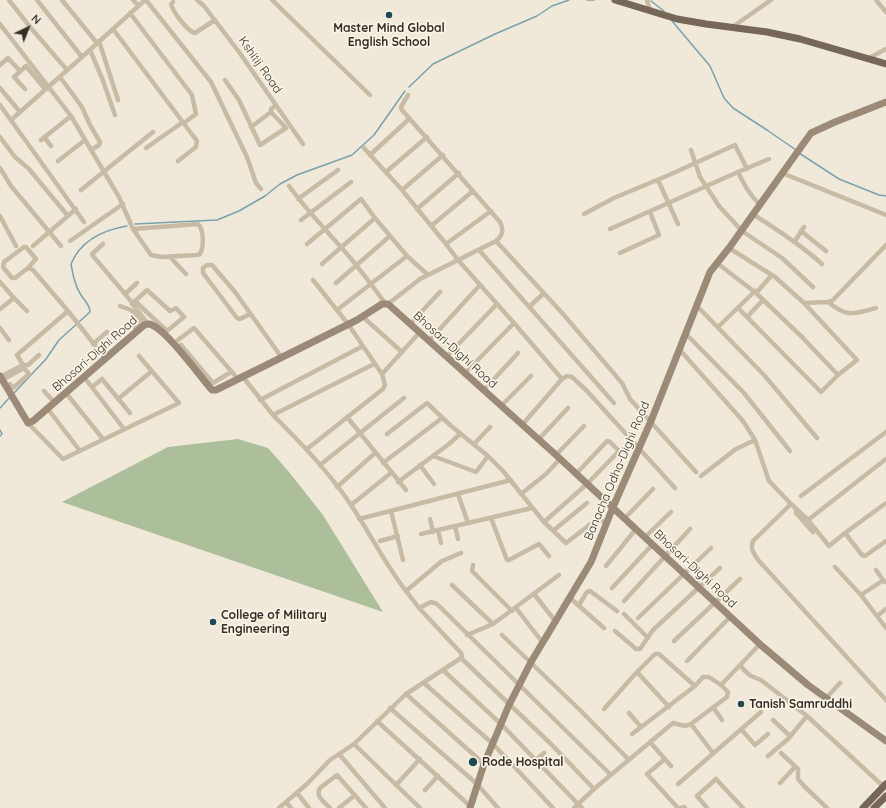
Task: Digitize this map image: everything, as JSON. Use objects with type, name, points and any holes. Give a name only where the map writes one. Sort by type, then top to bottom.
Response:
[{"type":"main road","points":[[614,0],[678,19],[731,28],[767,32],[800,39],[886,64]]},
{"type":"main road","points":[[863,808],[885,785]]},
{"type":"main road","points":[[874,808],[886,796]]},
{"type":"street","points":[[9,0],[67,70]]},
{"type":"street","points":[[37,0],[82,57]]},
{"type":"street","points":[[62,0],[98,42],[118,100]]},
{"type":"street","points":[[133,0],[139,6]]},
{"type":"street","points":[[11,120],[146,0],[211,82],[247,157],[256,183],[261,190]]},
{"type":"street","name":"Kshitij Road","points":[[197,0],[215,20],[239,52],[303,144]]},
{"type":"street","points":[[272,0],[370,95]]},
{"type":"street","points":[[647,0],[650,11]]},
{"type":"street","points":[[731,28],[771,0]]},
{"type":"street","points":[[876,0],[886,12]]},
{"type":"street","points":[[173,2],[172,7],[179,19],[190,32],[195,34],[215,20]]},
{"type":"street","points":[[130,13],[192,95],[196,114],[146,148]]},
{"type":"street","points":[[0,24],[47,88]]},
{"type":"street","points":[[113,29],[197,141],[196,147],[178,161]]},
{"type":"street","points":[[869,58],[886,49]]},
{"type":"street","points":[[90,50],[115,115]]},
{"type":"street","points":[[0,65],[8,58],[20,72]]},
{"type":"street","points":[[25,89],[14,77],[26,66],[71,116],[122,204],[133,229],[152,255],[170,257],[200,254],[202,250],[200,225],[198,224],[133,229]]},
{"type":"street","points":[[60,77],[82,107],[100,142],[99,145],[91,150]]},
{"type":"street","points":[[225,80],[239,100],[260,145],[285,130],[286,126],[271,112]]},
{"type":"street","points":[[0,88],[20,112]]},
{"type":"street","points":[[289,186],[298,199],[325,231],[341,247],[386,303],[420,279],[496,241],[503,232],[500,222],[401,108],[408,95]]},
{"type":"street","name":"Banacha Odha-Dighi Road","points":[[470,807],[484,764],[509,705],[531,662],[591,562],[613,507],[651,421],[686,334],[706,279],[754,215],[797,151],[811,133],[886,102]]},
{"type":"street","points":[[0,105],[84,222]]},
{"type":"street","points":[[251,127],[271,112],[271,109],[276,105]]},
{"type":"street","points":[[51,146],[43,138],[71,116]]},
{"type":"street","points":[[370,155],[409,119]]},
{"type":"street","points":[[81,190],[153,132]]},
{"type":"street","points":[[0,137],[15,157],[29,170],[68,216]]},
{"type":"street","points":[[386,172],[427,137]]},
{"type":"street","points":[[58,162],[85,140]]},
{"type":"street","points":[[584,214],[614,198],[735,145],[747,169]]},
{"type":"street","points":[[364,148],[402,190],[458,260],[562,379]]},
{"type":"street","points":[[691,150],[705,188],[719,206],[742,231],[782,258],[813,287]]},
{"type":"street","points":[[402,190],[443,155]]},
{"type":"street","points":[[610,230],[769,159]]},
{"type":"street","points":[[0,168],[11,186],[61,246]]},
{"type":"street","points":[[298,199],[338,170]]},
{"type":"street","points":[[738,172],[746,189],[760,205]]},
{"type":"street","points":[[782,173],[886,215]]},
{"type":"street","points":[[417,209],[459,174]]},
{"type":"street","points":[[658,180],[678,224]]},
{"type":"street","points":[[301,220],[351,182]]},
{"type":"street","points":[[431,226],[473,190]]},
{"type":"street","points":[[307,244],[325,231],[361,200],[407,256],[428,275]]},
{"type":"street","points":[[70,241],[122,204]]},
{"type":"street","points":[[33,246],[76,209]]},
{"type":"street","points":[[446,244],[491,211]]},
{"type":"street","points":[[620,253],[659,235],[650,212]]},
{"type":"street","points":[[754,215],[795,241],[822,264]]},
{"type":"street","points":[[0,216],[16,246]]},
{"type":"street","points":[[322,264],[375,218]]},
{"type":"street","points":[[795,241],[802,229],[814,243],[826,251]]},
{"type":"street","points":[[336,284],[390,236]]},
{"type":"street","points":[[496,241],[622,382],[630,399],[696,472]]},
{"type":"street","points":[[808,251],[814,243]]},
{"type":"street","points":[[103,244],[92,254],[93,256],[133,302],[167,331],[184,317],[176,308],[170,311],[147,290],[133,302]]},
{"type":"street","points":[[804,303],[832,301],[886,245]]},
{"type":"street","points":[[26,247],[36,259],[28,268],[15,278],[12,278],[3,267],[3,264],[26,247]]},
{"type":"street","points":[[729,248],[772,275],[804,303],[857,360],[838,375],[821,392],[738,308]]},
{"type":"street","points":[[479,250],[614,403]]},
{"type":"street","points":[[337,310],[407,256]]},
{"type":"street","points":[[170,257],[186,274]]},
{"type":"street","points":[[717,263],[764,300],[838,375]]},
{"type":"street","points":[[250,314],[240,319],[237,318],[203,273],[203,268],[208,265],[212,265],[235,292],[282,358]]},
{"type":"street","points":[[28,268],[33,270],[68,310],[105,358]]},
{"type":"street","points":[[718,327],[772,275]]},
{"type":"street","points":[[307,449],[383,390],[385,384],[382,374],[348,324],[313,280]]},
{"type":"street","points":[[0,282],[27,311]]},
{"type":"street","points":[[125,294],[137,283]]},
{"type":"street","points":[[429,341],[480,285]]},
{"type":"street","points":[[410,324],[440,292]]},
{"type":"street","points":[[529,307],[544,294]]},
{"type":"street","points":[[0,309],[14,298]]},
{"type":"street","points":[[747,317],[764,300]]},
{"type":"street","points":[[133,302],[148,324]]},
{"type":"street","points":[[828,302],[840,311],[847,313],[876,308]]},
{"type":"street","name":"Bhosari-Dighi Road","points":[[28,423],[37,419],[105,358],[137,331],[148,324],[153,325],[166,336],[212,390],[216,390],[363,317],[386,303],[613,507],[652,545],[760,644],[808,685],[886,741]]},
{"type":"street","points":[[446,357],[497,304]]},
{"type":"street","points":[[696,305],[764,375],[817,438]]},
{"type":"street","points":[[120,306],[131,310],[142,320],[142,322],[135,328],[137,331]]},
{"type":"street","points":[[23,365],[17,355],[68,310]]},
{"type":"street","points":[[363,317],[402,352]]},
{"type":"street","points":[[464,374],[514,323]]},
{"type":"street","points":[[0,328],[9,340]]},
{"type":"street","points":[[178,340],[194,328],[231,372],[240,378],[273,415],[307,449],[351,505],[393,573],[406,591],[419,608],[461,653],[461,658],[551,744],[594,789]]},
{"type":"street","points":[[93,344],[107,332]]},
{"type":"street","points":[[382,374],[419,333]]},
{"type":"street","points":[[686,334],[744,393],[790,452]]},
{"type":"street","points":[[181,346],[213,383],[231,372]]},
{"type":"street","points":[[260,400],[363,346]]},
{"type":"street","points":[[679,349],[743,421],[755,440],[769,481],[808,520],[829,546],[886,503]]},
{"type":"street","points":[[483,391],[518,353]]},
{"type":"street","points":[[39,356],[28,365],[23,365],[5,382],[28,423],[63,459],[179,403],[138,356]]},
{"type":"street","points":[[273,415],[374,364]]},
{"type":"street","points":[[118,399],[152,371]]},
{"type":"street","points":[[501,406],[532,376]]},
{"type":"street","points":[[522,425],[562,379],[567,376],[572,377],[639,447],[675,488]]},
{"type":"street","points":[[84,377],[124,429]]},
{"type":"street","points":[[92,387],[102,379],[130,413]]},
{"type":"street","points":[[44,391],[55,403]]},
{"type":"street","points":[[66,393],[103,439]]},
{"type":"street","points":[[320,465],[404,398]]},
{"type":"street","points":[[387,434],[427,404],[460,434],[488,456],[511,480],[544,522],[566,543],[596,520],[607,522]]},
{"type":"street","points":[[539,440],[568,408]]},
{"type":"street","points":[[48,409],[80,450]]},
{"type":"street","points":[[347,417],[406,490]]},
{"type":"street","points":[[383,463],[442,418]]},
{"type":"street","points":[[521,494],[546,474],[584,426]]},
{"type":"street","points":[[474,444],[490,427]]},
{"type":"street","points":[[801,496],[886,432]]},
{"type":"street","points":[[398,482],[460,434]]},
{"type":"street","points":[[701,476],[736,448],[755,440]]},
{"type":"street","points":[[544,522],[619,453],[618,450],[610,442],[607,442],[576,474]]},
{"type":"street","points":[[337,487],[375,453]]},
{"type":"street","points":[[433,456],[476,472],[488,456]]},
{"type":"street","points":[[808,520],[886,459]]},
{"type":"street","points":[[420,465],[434,484]]},
{"type":"street","points":[[351,505],[391,473]]},
{"type":"street","points":[[359,519],[511,480]]},
{"type":"street","points":[[625,518],[653,489]]},
{"type":"street","points":[[458,494],[468,523]]},
{"type":"street","points":[[554,530],[587,503]]},
{"type":"street","points":[[791,504],[753,541],[751,546],[752,552],[792,598],[886,700]]},
{"type":"street","points":[[421,534],[532,508]]},
{"type":"street","points":[[796,509],[796,513],[814,532]]},
{"type":"street","points":[[391,511],[403,560]]},
{"type":"street","points":[[645,538],[671,512]]},
{"type":"street","points":[[491,518],[507,560],[539,544],[549,556]]},
{"type":"street","points":[[430,519],[441,543]]},
{"type":"street","points":[[455,526],[458,539]]},
{"type":"street","points":[[606,566],[636,529]]},
{"type":"street","points":[[624,602],[690,529]]},
{"type":"street","points":[[845,533],[862,555],[865,556],[886,541]]},
{"type":"street","points":[[380,541],[398,536]]},
{"type":"street","points":[[612,588],[652,545]]},
{"type":"street","points":[[638,618],[711,548]]},
{"type":"street","points":[[406,591],[442,561],[461,553]]},
{"type":"street","points":[[473,565],[472,571],[514,610],[543,643]]},
{"type":"street","points":[[836,567],[861,595],[886,628]]},
{"type":"street","points":[[615,631],[636,650],[640,649],[653,630],[720,568]]},
{"type":"street","points":[[861,595],[885,581],[876,570]]},
{"type":"street","points":[[467,635],[493,624],[514,610],[559,575]]},
{"type":"street","points":[[674,641],[740,579]]},
{"type":"street","points":[[452,586],[493,624]]},
{"type":"street","points":[[578,605],[587,592],[590,591],[617,611]]},
{"type":"street","points":[[534,594],[556,622]]},
{"type":"street","points":[[570,598],[604,628]]},
{"type":"street","points":[[419,608],[434,602],[611,775]]},
{"type":"street","points":[[877,616],[886,609]]},
{"type":"street","points":[[624,614],[648,638]]},
{"type":"street","points":[[687,661],[730,617]]},
{"type":"street","points":[[502,635],[582,712],[629,760]]},
{"type":"street","points":[[721,685],[760,644]]},
{"type":"street","points":[[604,709],[636,672],[657,653],[695,686]]},
{"type":"street","points":[[279,808],[307,784],[330,760],[354,744],[406,694],[444,671],[461,658]]},
{"type":"street","points":[[740,665],[751,676],[761,680],[807,716],[885,785]]},
{"type":"street","points":[[444,671],[501,724],[536,760],[577,807],[594,789],[673,723],[685,726],[691,724],[713,707],[728,694],[728,692],[721,685],[706,676],[669,707],[632,734]]},
{"type":"street","points":[[636,672],[669,707]]},
{"type":"street","points":[[424,683],[493,744],[553,808]]},
{"type":"street","points":[[826,698],[840,683]]},
{"type":"street","points":[[406,694],[484,764]]},
{"type":"street","points":[[713,707],[722,720]]},
{"type":"street","points":[[390,708],[477,784],[498,808]]},
{"type":"street","points":[[678,784],[761,712]]},
{"type":"street","points":[[629,713],[641,726]]},
{"type":"street","points":[[768,756],[788,739],[807,716]]},
{"type":"street","points":[[773,720],[790,736]]},
{"type":"street","points":[[377,721],[420,759],[470,807]]},
{"type":"street","points":[[691,724],[713,753]]},
{"type":"street","points":[[741,729],[755,745],[768,734]]},
{"type":"street","points":[[650,742],[671,766]]},
{"type":"street","points":[[354,744],[420,808]]},
{"type":"street","points":[[536,760],[544,753]]},
{"type":"street","points":[[781,753],[798,769],[798,779],[826,808]]},
{"type":"street","points":[[339,754],[386,808]]},
{"type":"street","points":[[396,785],[420,759]]},
{"type":"street","points":[[664,759],[647,774],[678,808]]},
{"type":"street","points":[[780,783],[795,767]]},
{"type":"street","points":[[330,808],[318,796],[318,791],[336,775],[366,808]]},
{"type":"street","points":[[425,790],[438,776]]},
{"type":"street","points":[[707,808],[697,796],[716,779],[743,808]]},
{"type":"street","points":[[297,793],[309,808]]},
{"type":"street","points":[[339,808],[355,795]]},
{"type":"street","points":[[286,802],[291,808]]},
{"type":"street","points":[[681,808],[685,808]]},
{"type":"green space","points":[[238,439],[268,448],[289,472],[323,515],[383,612],[62,502],[168,447]]},
{"type":"waterway","points":[[409,87],[433,64],[495,34],[537,16],[552,6],[569,0]]},
{"type":"waterway","points":[[587,0],[594,0]]},
{"type":"waterway","points":[[651,1],[664,11]]},
{"type":"waterway","points":[[672,21],[710,66],[724,98],[733,108],[796,150]]},
{"type":"waterway","points":[[135,224],[217,220],[239,211],[265,196],[280,184],[297,175],[352,155],[374,135],[405,91]]},
{"type":"waterway","points":[[799,153],[839,179],[879,195],[886,196]]},
{"type":"waterway","points":[[14,393],[46,359],[59,340],[90,312],[88,305],[77,288],[73,276],[71,264],[75,256],[87,242],[101,233],[127,226]]},
{"type":"waterway","points":[[0,408],[10,397]]},
{"type":"waterway","points":[[0,430],[2,434],[0,436]]},
{"type":"place","name":"Master Mind Global English School","points":[[389,15]]},
{"type":"place","name":"College of Military Engineering","points":[[213,622]]},
{"type":"place","name":"Tanish Samruddhi","points":[[741,704]]},
{"type":"place","name":"Rode Hospital","points":[[473,762]]}]
